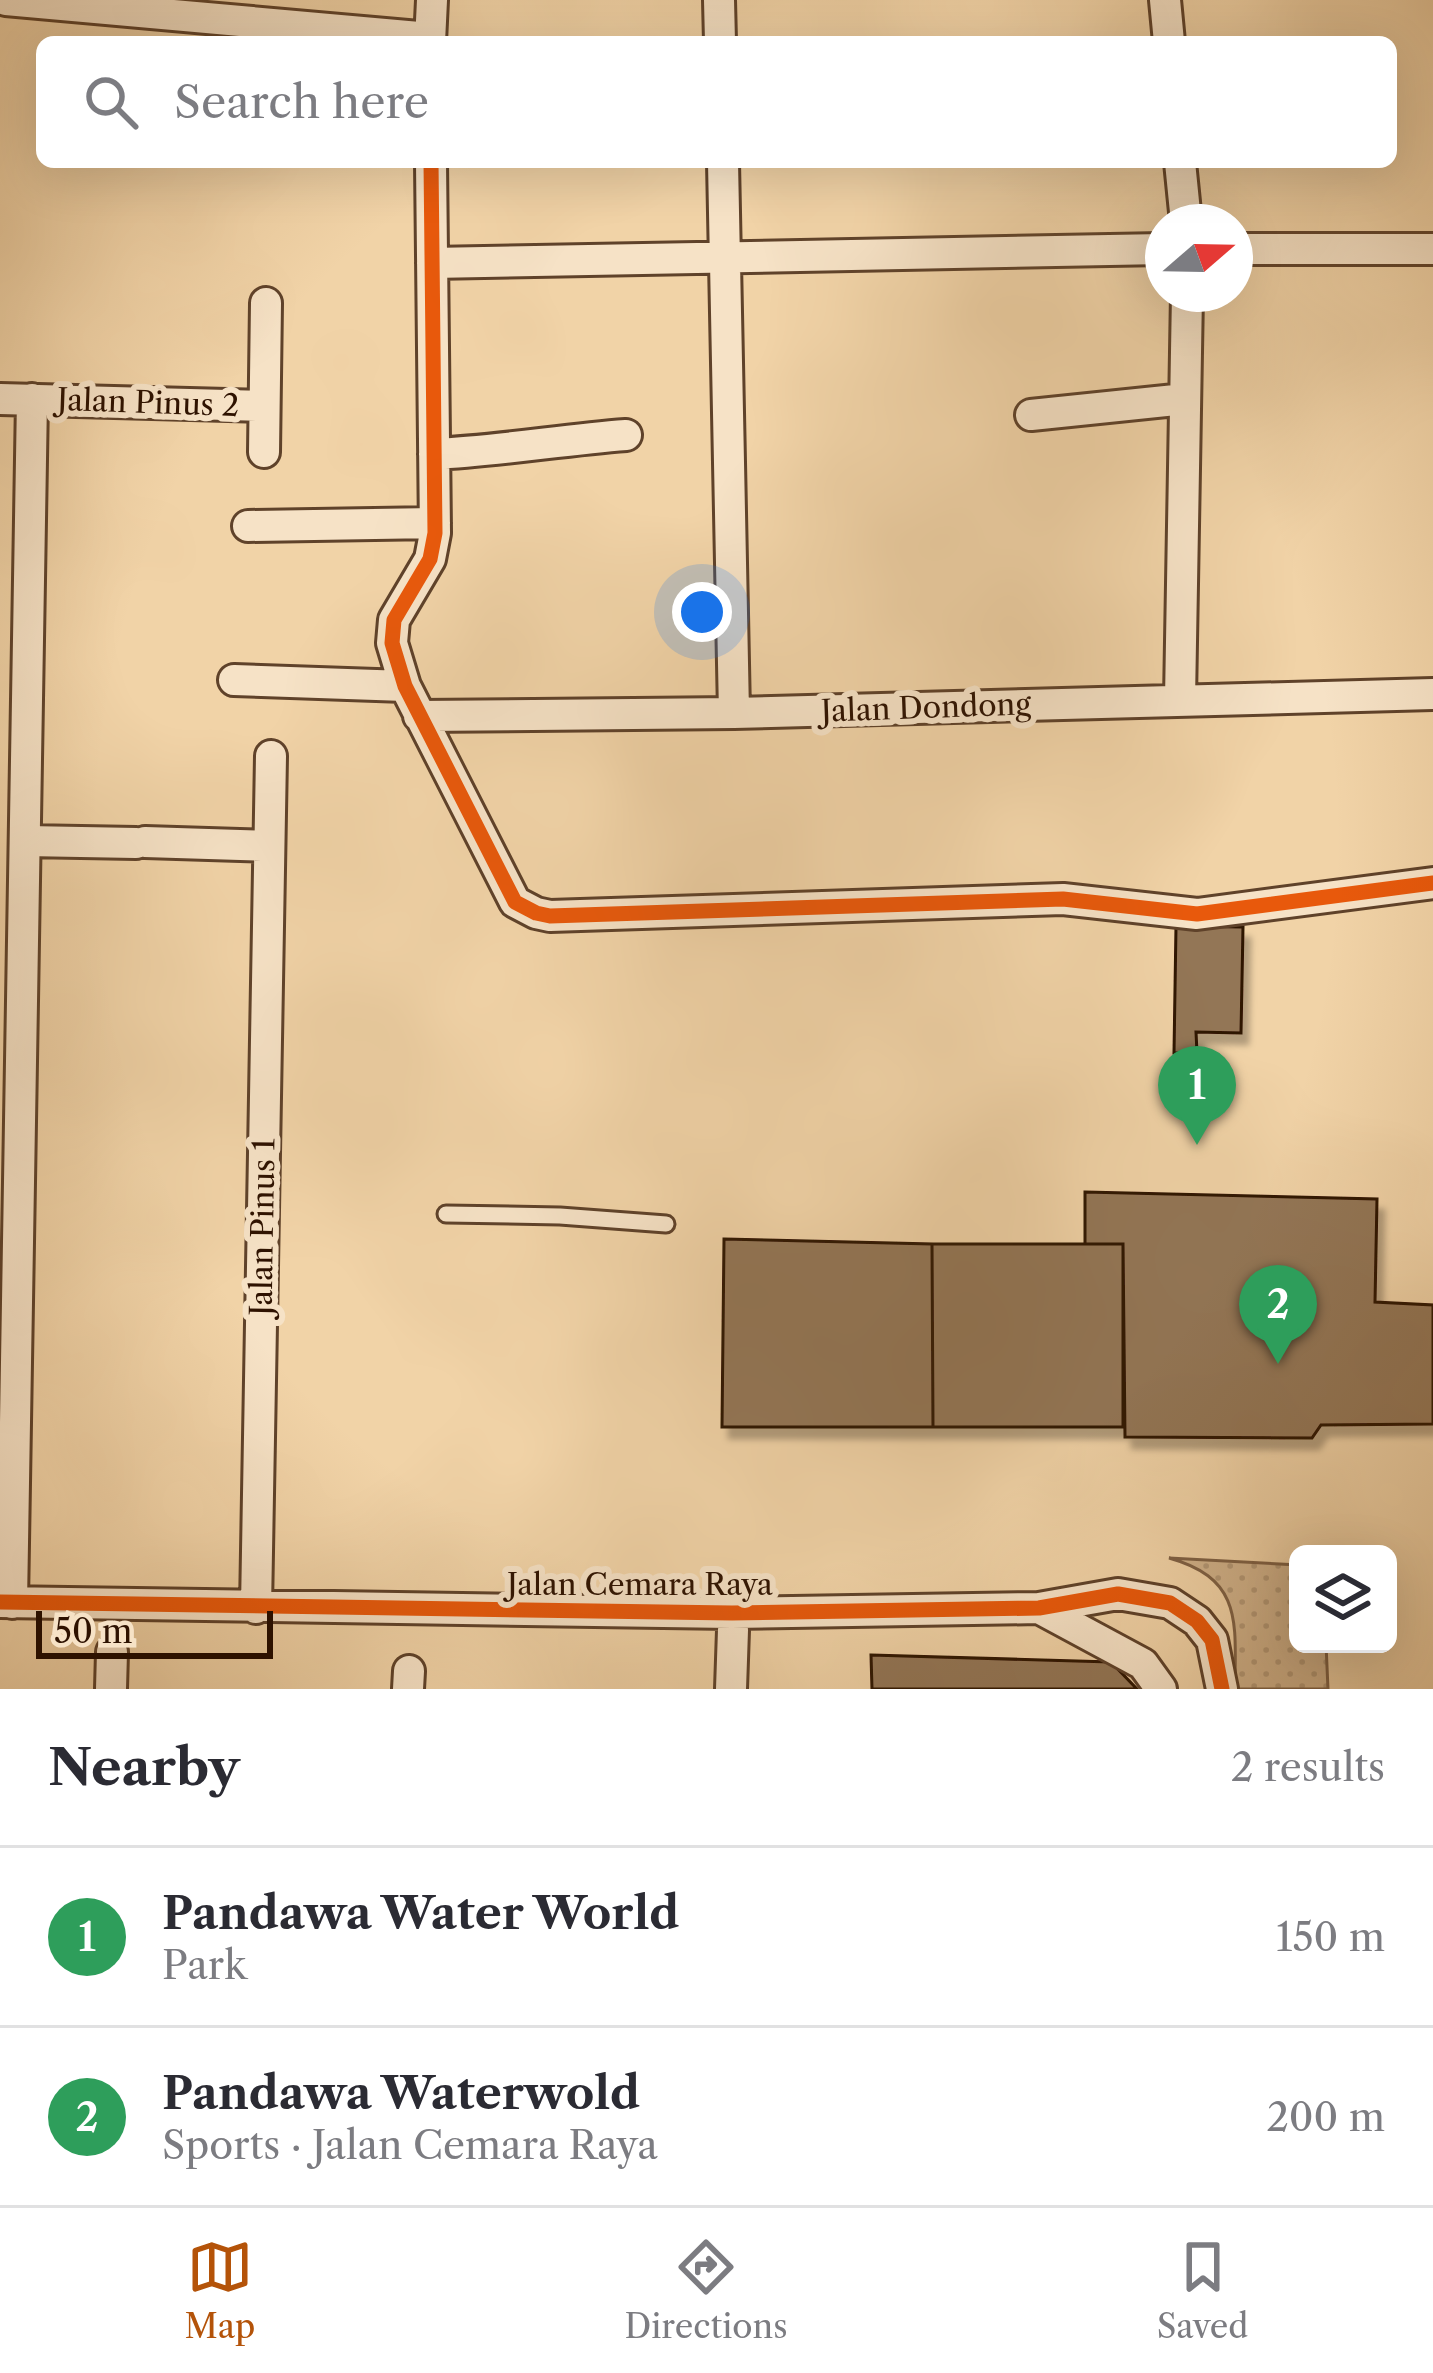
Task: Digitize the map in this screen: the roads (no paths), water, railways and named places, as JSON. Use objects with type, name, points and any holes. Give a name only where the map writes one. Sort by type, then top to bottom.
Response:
[{"type":"street","points":[[6,0],[388,36]]},
{"type":"street","points":[[430,36],[432,0]]},
{"type":"street","points":[[719,0],[720,36]]},
{"type":"street","points":[[1165,0],[1168,36]]},
{"type":"street","points":[[431,168],[435,523],[430,559],[392,630],[405,686],[515,902],[536,914],[1063,899],[1197,914],[1433,883]]},
{"type":"street","points":[[723,168],[734,713]]},
{"type":"street","points":[[1181,168],[1184,204]]},
{"type":"street","points":[[431,263],[1145,249]]},
{"type":"street","points":[[1253,249],[1433,249]]},
{"type":"street","name":"Jalan Pinus 2","points":[[264,452],[266,303]]},
{"type":"street","points":[[1180,700],[1187,312]]},
{"type":"street","name":"Jalan Pinus 2","points":[[0,398],[263,406]]},
{"type":"street","name":"Jalan Pinus 2","points":[[6,1603],[32,399]]},
{"type":"street","points":[[1030,415],[1185,399]]},
{"type":"street","points":[[434,454],[518,450],[538,443],[626,435]]},
{"type":"street","points":[[248,526],[435,523]]},
{"type":"street","points":[[234,680],[405,686]]},
{"type":"street","name":"Jalan Dondong","points":[[419,716],[734,713],[1433,694]]},
{"type":"street","name":"Jalan Pinus 1","points":[[256,1608],[271,756]]},
{"type":"street","points":[[26,841],[269,846]]},
{"type":"street","name":"Jalan Cemara Raya","points":[[6,1603],[732,1613],[1039,1608],[1118,1594],[1170,1603],[1197,1621],[1211,1640],[1222,1689]]},
{"type":"street","name":"Jalan Cemara Raya","points":[[1039,1608],[1143,1664],[1161,1689]]},
{"type":"street","points":[[731,1689],[733,1630]]},
{"type":"street","points":[[111,1689],[112,1652]]},
{"type":"lane","points":[[446,1214],[666,1224]]},
{"type":"place","name":"Pandawa Water World","points":[[1197,1145]]},
{"type":"place","name":"Pandawa Waterwold","points":[[1278,1364]]}]
